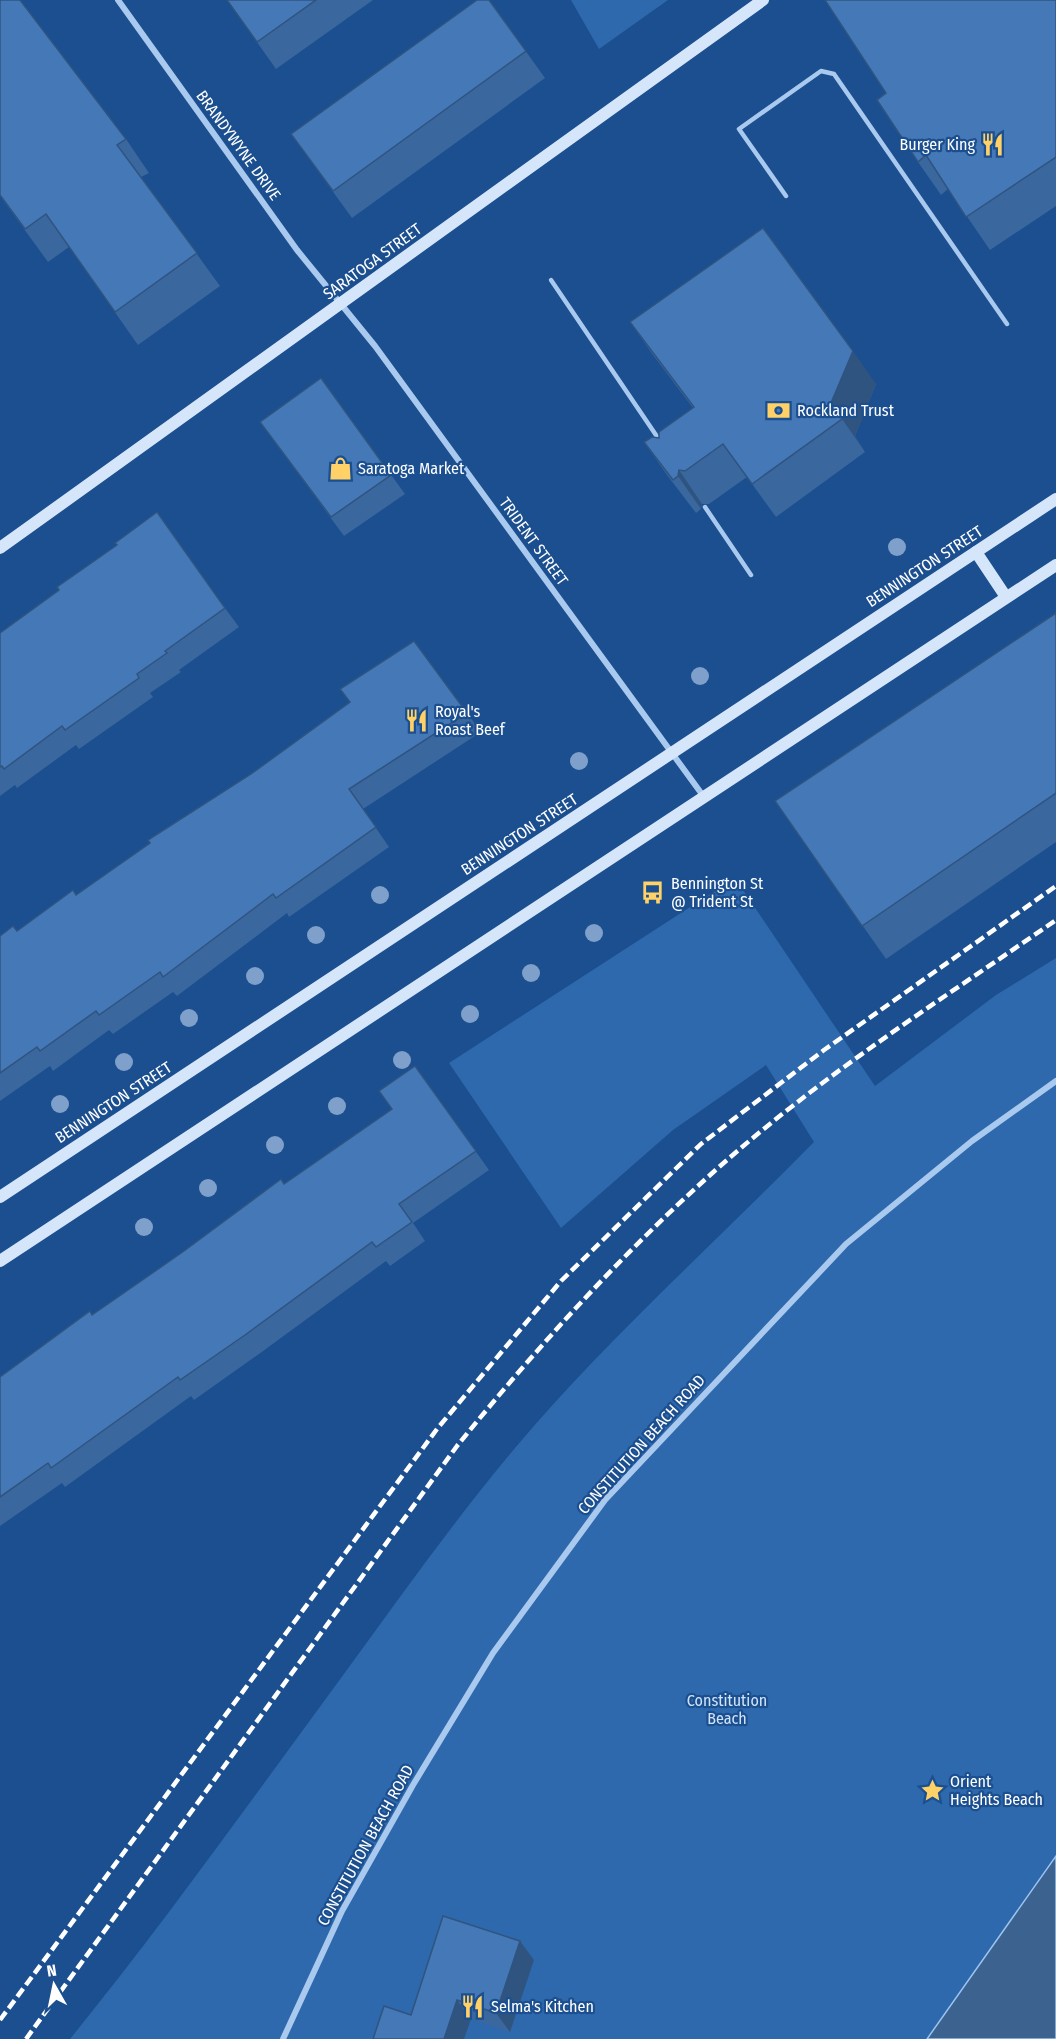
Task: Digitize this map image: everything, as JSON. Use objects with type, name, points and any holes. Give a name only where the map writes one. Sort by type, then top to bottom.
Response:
[{"type":"main road","name":"SARATOGA STREET","points":[[0,548],[762,0]]},
{"type":"main road","name":"BENNINGTON STREET","points":[[0,1197],[1056,500]]},
{"type":"main road","points":[[976,552],[1006,597]]},
{"type":"main road","points":[[0,1261],[1056,565]]},
{"type":"street","name":"BRANDYWYNE DRIVE","points":[[118,0],[297,250],[341,303]]},
{"type":"street","name":"TRIDENT STREET","points":[[341,303],[375,346],[704,797]]},
{"type":"street","name":"CONSTITUTION BEACH ROAD","points":[[283,2039],[342,1911],[413,1785],[493,1653],[605,1500],[846,1244],[972,1141],[1056,1081]]},
{"type":"lane","points":[[786,196],[739,129],[821,71],[834,74],[1007,324]]},
{"type":"lane","points":[[551,279],[665,448]]},
{"type":"lane","points":[[705,507],[751,575]]},
{"type":"green space","points":[[571,0],[668,0],[599,49]]},
{"type":"green space","name":"Constitution Beach","points":[[735,878],[875,1086],[996,995],[1056,958],[1056,1856],[927,2039],[70,2039],[174,1905],[448,1533],[515,1448],[624,1330],[814,1142],[766,1065],[673,1130],[561,1228],[449,1063]]},
{"type":"shaded area","points":[[1056,1856],[1056,2039],[927,2039]]},
{"type":"building","points":[[0,0],[20,0],[126,139],[117,145],[197,253],[115,312],[46,214],[25,229],[0,195]]},
{"type":"building","points":[[227,0],[316,0],[257,42]]},
{"type":"building","points":[[477,0],[489,0],[526,51],[333,191],[291,134]]},
{"type":"building","points":[[825,0],[1056,0],[1056,157],[966,217],[926,155],[918,162],[877,100],[886,93]]},
{"type":"building","points":[[763,228],[853,351],[831,403],[842,419],[752,484],[723,444],[685,471],[679,470],[678,476],[673,480],[644,442],[652,437],[659,438],[659,432],[694,407],[630,322]]},
{"type":"building","name":"Saratoga Market","points":[[321,378],[391,475],[331,517],[260,422]]},
{"type":"building","points":[[157,512],[225,608],[165,651],[167,653],[137,674],[139,678],[65,730],[62,726],[4,769],[0,767],[0,633],[59,590],[57,587],[117,545],[115,543]]},
{"type":"building","points":[[1056,613],[1056,793],[862,926],[775,801]]},
{"type":"building","points":[[414,641],[467,713],[349,789],[376,827],[276,898],[273,894],[163,977],[160,972],[99,1015],[96,1011],[40,1051],[37,1047],[0,1073],[0,936],[13,926],[17,931],[73,890],[76,895],[150,843],[148,840],[251,774],[350,702],[340,689]]},
{"type":"building","points":[[415,1066],[476,1151],[399,1204],[412,1222],[376,1247],[372,1242],[180,1380],[178,1377],[51,1468],[48,1463],[0,1497],[0,1377],[90,1311],[92,1315],[184,1251],[281,1179],[284,1184],[392,1109],[379,1091]]},
{"type":"building","points":[[443,1916],[520,1941],[496,2013],[457,2000],[444,2039],[373,2039],[384,2006],[411,2015]]},
{"type":"railway","points":[[0,2020],[437,1429],[561,1281],[701,1144],[824,1050],[1056,886]]},
{"type":"railway","points":[[26,2039],[457,1446],[573,1311],[700,1184],[790,1108],[888,1035],[1056,920]]},
{"type":"place","name":"Burger King","points":[[993,144]]},
{"type":"place","name":"Rockland Trust","points":[[779,410]]},
{"type":"place","name":"Saratoga Market","points":[[340,468]]},
{"type":"place","name":"Royal's Roast Beef","points":[[417,720]]},
{"type":"place","name":"Bennington St @ Trident St","points":[[653,892]]},
{"type":"place","name":"Orient Heights Beach","points":[[932,1790]]},
{"type":"place","name":"Selma's Kitchen","points":[[473,2006]]}]
